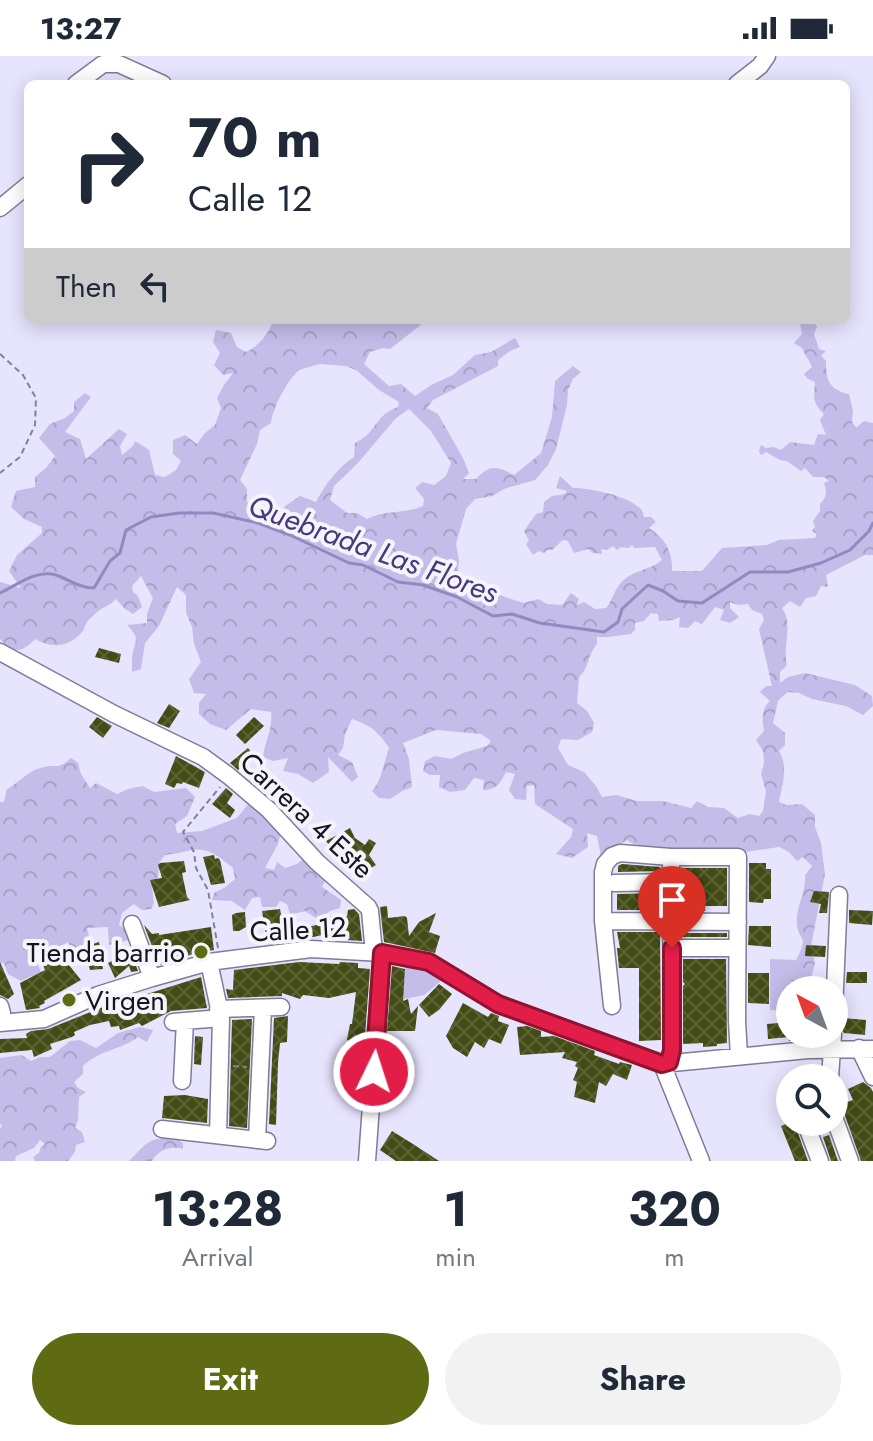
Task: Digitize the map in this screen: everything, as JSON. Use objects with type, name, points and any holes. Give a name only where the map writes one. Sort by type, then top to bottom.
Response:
[{"type":"street","points":[[742,80],[767,56]]},
{"type":"street","points":[[81,80],[103,64],[119,64],[154,80]]},
{"type":"street","points":[[0,208],[24,188]]},
{"type":"street","name":"Carrera 4 Este","points":[[0,652],[114,714],[203,757],[269,810],[317,862],[368,907],[378,953],[367,1161]]},
{"type":"street","points":[[612,1006],[603,921],[605,864],[620,853],[738,857],[739,1056]]},
{"type":"street","points":[[671,857],[672,1050],[666,1063],[701,1161]]},
{"type":"street","points":[[614,883],[671,882]]},
{"type":"street","points":[[836,976],[839,895]]},
{"type":"street","points":[[603,921],[738,922]]},
{"type":"street","points":[[132,924],[152,978]]},
{"type":"street","points":[[672,948],[737,948]]},
{"type":"street","name":"Calle 12","points":[[0,1023],[44,1019],[98,995],[215,962],[311,949],[378,953],[429,962],[498,1004],[666,1063],[793,1048]]},
{"type":"street","points":[[215,962],[220,1064],[218,1135]]},
{"type":"street","points":[[0,1006],[0,1023]]},
{"type":"street","points":[[182,1081],[179,1022],[281,1007]]},
{"type":"street","points":[[162,1129],[262,1140],[260,1069],[263,1008]]},
{"type":"street","points":[[866,1049],[873,1077]]},
{"type":"street","points":[[810,1136],[820,1161]]},
{"type":"street","points":[[841,1136],[850,1161]]},
{"type":"path","points":[[0,354],[23,375],[36,398],[35,425],[20,457],[0,473]]},
{"type":"path","points":[[215,962],[208,890],[183,832],[229,776]]},
{"type":"path","points":[[220,1064],[260,1069]]},
{"type":"green space","points":[[271,324],[422,324],[390,349],[370,352],[364,364],[389,386],[401,384],[415,396],[453,375],[475,355],[491,352],[515,338],[520,347],[498,360],[498,366],[433,400],[427,408],[438,414],[463,458],[469,473],[463,479],[476,479],[494,468],[514,475],[541,453],[552,417],[555,381],[573,366],[581,372],[568,390],[556,449],[548,465],[535,480],[475,499],[466,509],[456,544],[459,561],[457,576],[524,603],[538,599],[547,604],[562,605],[571,593],[579,599],[577,605],[584,602],[595,609],[606,608],[624,579],[662,560],[655,547],[635,548],[632,545],[617,550],[613,546],[607,550],[601,549],[602,554],[588,549],[574,553],[568,541],[563,540],[552,550],[533,555],[526,544],[529,541],[524,531],[536,514],[543,512],[544,502],[567,491],[556,488],[560,476],[573,488],[615,495],[640,508],[644,517],[651,517],[656,522],[649,528],[667,546],[672,571],[702,571],[722,548],[815,538],[817,534],[812,531],[815,527],[813,521],[825,497],[824,483],[829,481],[824,477],[813,477],[805,468],[801,471],[766,452],[761,455],[759,451],[761,445],[781,450],[790,442],[814,445],[818,434],[826,435],[820,420],[824,414],[815,400],[815,382],[804,374],[812,367],[802,348],[794,343],[802,334],[800,324],[816,324],[814,334],[819,349],[826,351],[821,356],[826,361],[828,379],[837,390],[849,394],[852,422],[856,428],[864,421],[873,423],[873,555],[865,555],[826,575],[828,587],[821,586],[816,596],[806,598],[800,607],[790,601],[782,608],[788,628],[787,665],[780,672],[780,683],[788,677],[805,673],[855,685],[872,696],[873,706],[863,715],[846,706],[799,693],[787,692],[778,701],[773,723],[785,733],[785,745],[779,751],[784,770],[779,802],[802,804],[815,815],[825,874],[811,946],[815,963],[812,976],[791,976],[791,973],[803,940],[797,915],[805,875],[812,866],[803,857],[797,861],[779,847],[737,853],[688,854],[675,848],[662,850],[636,846],[627,840],[601,857],[597,836],[587,833],[588,847],[572,858],[556,854],[571,837],[573,829],[535,804],[534,785],[527,786],[526,800],[515,799],[509,790],[515,774],[506,772],[492,789],[483,790],[484,780],[474,778],[465,790],[450,792],[439,787],[440,775],[423,771],[425,761],[435,756],[451,759],[487,746],[491,741],[481,734],[436,730],[403,743],[409,759],[412,787],[390,799],[379,798],[372,791],[389,748],[374,730],[352,719],[338,755],[352,762],[358,777],[352,782],[328,757],[329,772],[313,783],[298,774],[283,771],[288,758],[273,761],[263,757],[271,712],[251,709],[226,730],[210,724],[199,714],[199,703],[206,694],[194,693],[189,679],[201,662],[186,613],[186,595],[177,587],[159,626],[145,643],[141,669],[132,672],[136,640],[127,625],[147,623],[153,598],[141,576],[132,586],[142,607],[133,614],[116,599],[98,611],[76,638],[65,644],[47,644],[35,639],[18,650],[0,639],[0,582],[21,588],[9,571],[17,555],[42,533],[42,527],[24,519],[11,507],[16,491],[35,487],[35,477],[55,456],[39,438],[50,424],[74,411],[74,402],[85,393],[91,397],[65,432],[80,439],[86,459],[119,429],[127,434],[120,446],[122,455],[135,441],[149,450],[155,475],[165,477],[176,470],[181,461],[173,454],[173,440],[185,435],[197,444],[215,425],[221,408],[217,398],[233,373],[223,375],[214,365],[220,353],[213,342],[216,330],[231,333],[237,347],[246,352],[263,339]],"holes":[[[320,364],[356,370],[399,402],[398,407],[383,416],[367,435],[355,443],[354,457],[332,477],[316,502],[300,496],[285,506],[281,519],[271,527],[267,517],[247,502],[247,489],[240,480],[257,444],[260,430],[271,423],[277,402],[300,370]],[[409,409],[431,431],[451,463],[446,476],[434,485],[422,482],[415,488],[424,499],[423,506],[367,519],[357,513],[347,513],[330,500],[334,486],[396,418]],[[730,602],[748,604],[752,610],[762,614],[764,620],[759,629],[772,686],[766,686],[760,692],[770,701],[764,711],[764,731],[756,740],[763,751],[761,774],[766,791],[763,811],[759,816],[750,814],[738,818],[724,808],[708,807],[697,801],[691,808],[616,795],[602,797],[584,772],[568,765],[558,748],[561,739],[578,740],[592,732],[594,723],[587,711],[577,703],[579,677],[597,644],[597,637],[631,634],[635,623],[644,621],[651,613],[658,614],[659,621],[680,617],[679,627],[688,628],[695,621],[702,624],[715,607],[724,610],[720,620],[730,623],[739,617],[730,608]]]},
{"type":"green space","points":[[71,758],[78,763],[90,788],[96,783],[117,794],[143,786],[154,792],[186,788],[195,797],[187,816],[175,824],[177,833],[202,831],[237,818],[249,803],[281,832],[265,868],[274,870],[277,862],[285,868],[297,864],[308,855],[328,875],[322,887],[341,900],[340,908],[319,920],[305,911],[290,915],[287,904],[280,901],[276,907],[262,907],[260,897],[252,898],[245,910],[232,901],[212,900],[214,893],[235,879],[233,868],[219,857],[198,850],[165,855],[159,863],[158,878],[152,888],[154,903],[151,909],[142,910],[134,904],[122,913],[119,925],[128,931],[132,939],[109,945],[108,927],[87,928],[89,936],[81,948],[72,950],[68,942],[49,953],[34,954],[43,978],[32,976],[21,981],[8,974],[4,963],[0,963],[0,802],[4,802],[7,789],[31,772],[59,766]]},
{"type":"green space","points":[[770,959],[798,960],[798,976],[776,976],[776,1010],[770,1010]]},
{"type":"green space","points":[[405,966],[430,972],[442,980],[424,995],[395,1001],[404,986]]},
{"type":"green space","points":[[140,1027],[153,1030],[147,1042],[138,1037],[97,1056],[83,1066],[83,1074],[74,1082],[86,1092],[79,1097],[75,1128],[82,1132],[85,1142],[76,1145],[68,1161],[35,1161],[33,1157],[45,1144],[40,1140],[34,1148],[16,1156],[15,1161],[0,1161],[0,1058],[22,1055],[31,1061],[50,1057],[70,1041],[80,1040],[96,1048],[118,1033]]},
{"type":"green space","points":[[173,1137],[183,1143],[183,1149],[165,1149],[152,1161],[129,1161],[150,1142]]},
{"type":"building","points":[[99,648],[121,654],[119,663],[95,657]]},
{"type":"building","points":[[169,704],[180,711],[169,728],[157,723]]},
{"type":"building","points":[[97,717],[112,726],[103,738],[89,727]]},
{"type":"building","points":[[254,717],[264,726],[245,744],[236,735]]},
{"type":"building","points":[[248,748],[255,757],[238,770],[230,763]]},
{"type":"building","points":[[176,756],[205,772],[199,788],[183,782],[177,783],[174,788],[165,784]]},
{"type":"building","points":[[226,788],[233,794],[227,803],[235,810],[230,818],[212,804]]},
{"type":"building","points":[[350,828],[355,838],[365,845],[369,839],[376,843],[369,855],[376,865],[362,874],[353,865],[360,861],[346,847],[336,854],[326,841]]},
{"type":"building","points":[[214,855],[215,859],[220,860],[225,883],[211,885],[203,857]]},
{"type":"building","points":[[184,861],[186,872],[182,873],[190,900],[159,907],[150,880],[162,878],[158,865]]},
{"type":"building","points":[[749,863],[766,863],[766,869],[771,869],[771,899],[764,899],[763,903],[749,902]]},
{"type":"building","points":[[618,866],[660,867],[660,871],[618,872]]},
{"type":"building","points":[[683,868],[727,868],[727,906],[705,906],[705,911],[682,911]]},
{"type":"building","points":[[814,891],[829,892],[827,913],[819,913],[821,904],[810,902]]},
{"type":"building","points":[[660,893],[660,910],[617,910],[617,894]]},
{"type":"building","points":[[387,906],[388,918],[407,918],[409,936],[419,922],[436,913],[429,932],[440,936],[435,953],[384,942],[380,907]]},
{"type":"building","points":[[280,909],[286,920],[295,921],[299,929],[329,922],[329,916],[347,916],[348,910],[354,909],[359,914],[362,941],[331,939],[331,933],[267,942],[262,911]]},
{"type":"building","points":[[849,910],[873,911],[872,925],[849,923]]},
{"type":"building","points":[[245,912],[246,927],[233,931],[232,915]]},
{"type":"building","points":[[144,925],[152,934],[159,935],[211,927],[214,950],[159,965]]},
{"type":"building","points":[[749,926],[771,926],[771,947],[748,945]]},
{"type":"building","points":[[617,932],[660,932],[661,1040],[639,1041],[639,968],[619,968]]},
{"type":"building","points":[[683,933],[727,933],[727,937],[683,937]]},
{"type":"building","points":[[99,942],[103,969],[90,970],[84,947]]},
{"type":"building","points":[[806,945],[826,946],[825,957],[805,956]]},
{"type":"building","points":[[131,952],[138,971],[131,972],[129,966],[115,978],[108,963]]},
{"type":"building","points":[[60,954],[81,980],[44,1001],[40,1008],[26,1010],[20,983],[45,970],[42,962],[51,955]]},
{"type":"building","points":[[683,959],[726,959],[727,1043],[703,1047],[703,1043],[683,1044]]},
{"type":"building","points":[[0,962],[14,994],[8,999],[0,995]]},
{"type":"building","points":[[299,962],[358,963],[358,968],[370,969],[363,1062],[350,1053],[355,1045],[347,1040],[356,992],[329,998],[303,995],[300,999],[282,993],[282,996],[228,998],[226,989],[233,990],[234,970]]},
{"type":"building","points":[[392,966],[405,969],[403,1001],[408,999],[411,1014],[418,1006],[415,1031],[387,1031]]},
{"type":"building","points":[[847,972],[867,972],[867,983],[848,983]]},
{"type":"building","points":[[748,973],[769,973],[769,1004],[748,1003]]},
{"type":"building","points":[[201,977],[207,1008],[171,1011],[142,1026],[139,1023],[120,1030],[119,1026],[111,1027],[109,1021],[90,1025],[74,1032],[72,1037],[50,1044],[52,1049],[34,1057],[32,1050],[0,1053],[0,1039],[27,1038],[26,1034],[31,1031],[48,1029],[118,1001]]},
{"type":"building","points":[[439,984],[452,994],[429,1017],[419,1005]]},
{"type":"building","points":[[463,1003],[488,1017],[491,1013],[499,1016],[498,1021],[509,1025],[501,1044],[489,1039],[484,1048],[475,1042],[467,1057],[453,1048],[446,1036]]},
{"type":"building","points":[[288,1016],[287,1042],[280,1043],[276,1125],[269,1124],[274,1018]]},
{"type":"building","points":[[848,1018],[866,1020],[865,1035],[848,1033]]},
{"type":"building","points":[[252,1019],[247,1128],[229,1126],[232,1020]]},
{"type":"building","points":[[776,1023],[776,1038],[768,1039],[767,1024]]},
{"type":"building","points":[[527,1026],[541,1031],[541,1037],[554,1036],[595,1051],[594,1055],[632,1065],[627,1080],[613,1074],[606,1086],[599,1082],[595,1103],[574,1097],[577,1082],[573,1080],[577,1062],[562,1058],[565,1052],[520,1055],[517,1027]]},
{"type":"building","points":[[195,1036],[203,1037],[201,1065],[194,1064]]},
{"type":"building","points":[[385,1065],[401,1073],[391,1090],[383,1086]]},
{"type":"building","points":[[863,1082],[873,1092],[873,1161],[861,1161],[848,1124],[848,1102],[853,1100],[848,1089]]},
{"type":"building","points":[[185,1095],[208,1099],[207,1123],[162,1118],[164,1096]]},
{"type":"building","points":[[392,1131],[439,1161],[396,1161],[380,1150]]},
{"type":"building","points":[[785,1136],[799,1136],[808,1161],[795,1161]]},
{"type":"building","points":[[829,1136],[838,1161],[831,1161],[823,1137]]},
{"type":"waterway","name":"Quebrada Las Flores","points":[[0,593],[42,574],[56,575],[94,588],[110,561],[120,553],[126,530],[151,517],[213,513],[258,523],[398,582],[423,585],[457,597],[493,616],[512,614],[540,623],[604,632],[618,622],[622,609],[648,585],[678,601],[702,603],[750,572],[788,572],[821,563],[850,550],[873,523]]},
{"type":"place","name":"Tienda barrio","points":[[201,952]]},
{"type":"place","name":"Virgen","points":[[69,1000]]},
{"type":"route","points":[[374,1072],[382,953],[429,962],[498,1004],[662,1064],[669,1062],[672,1050],[672,948]]}]
